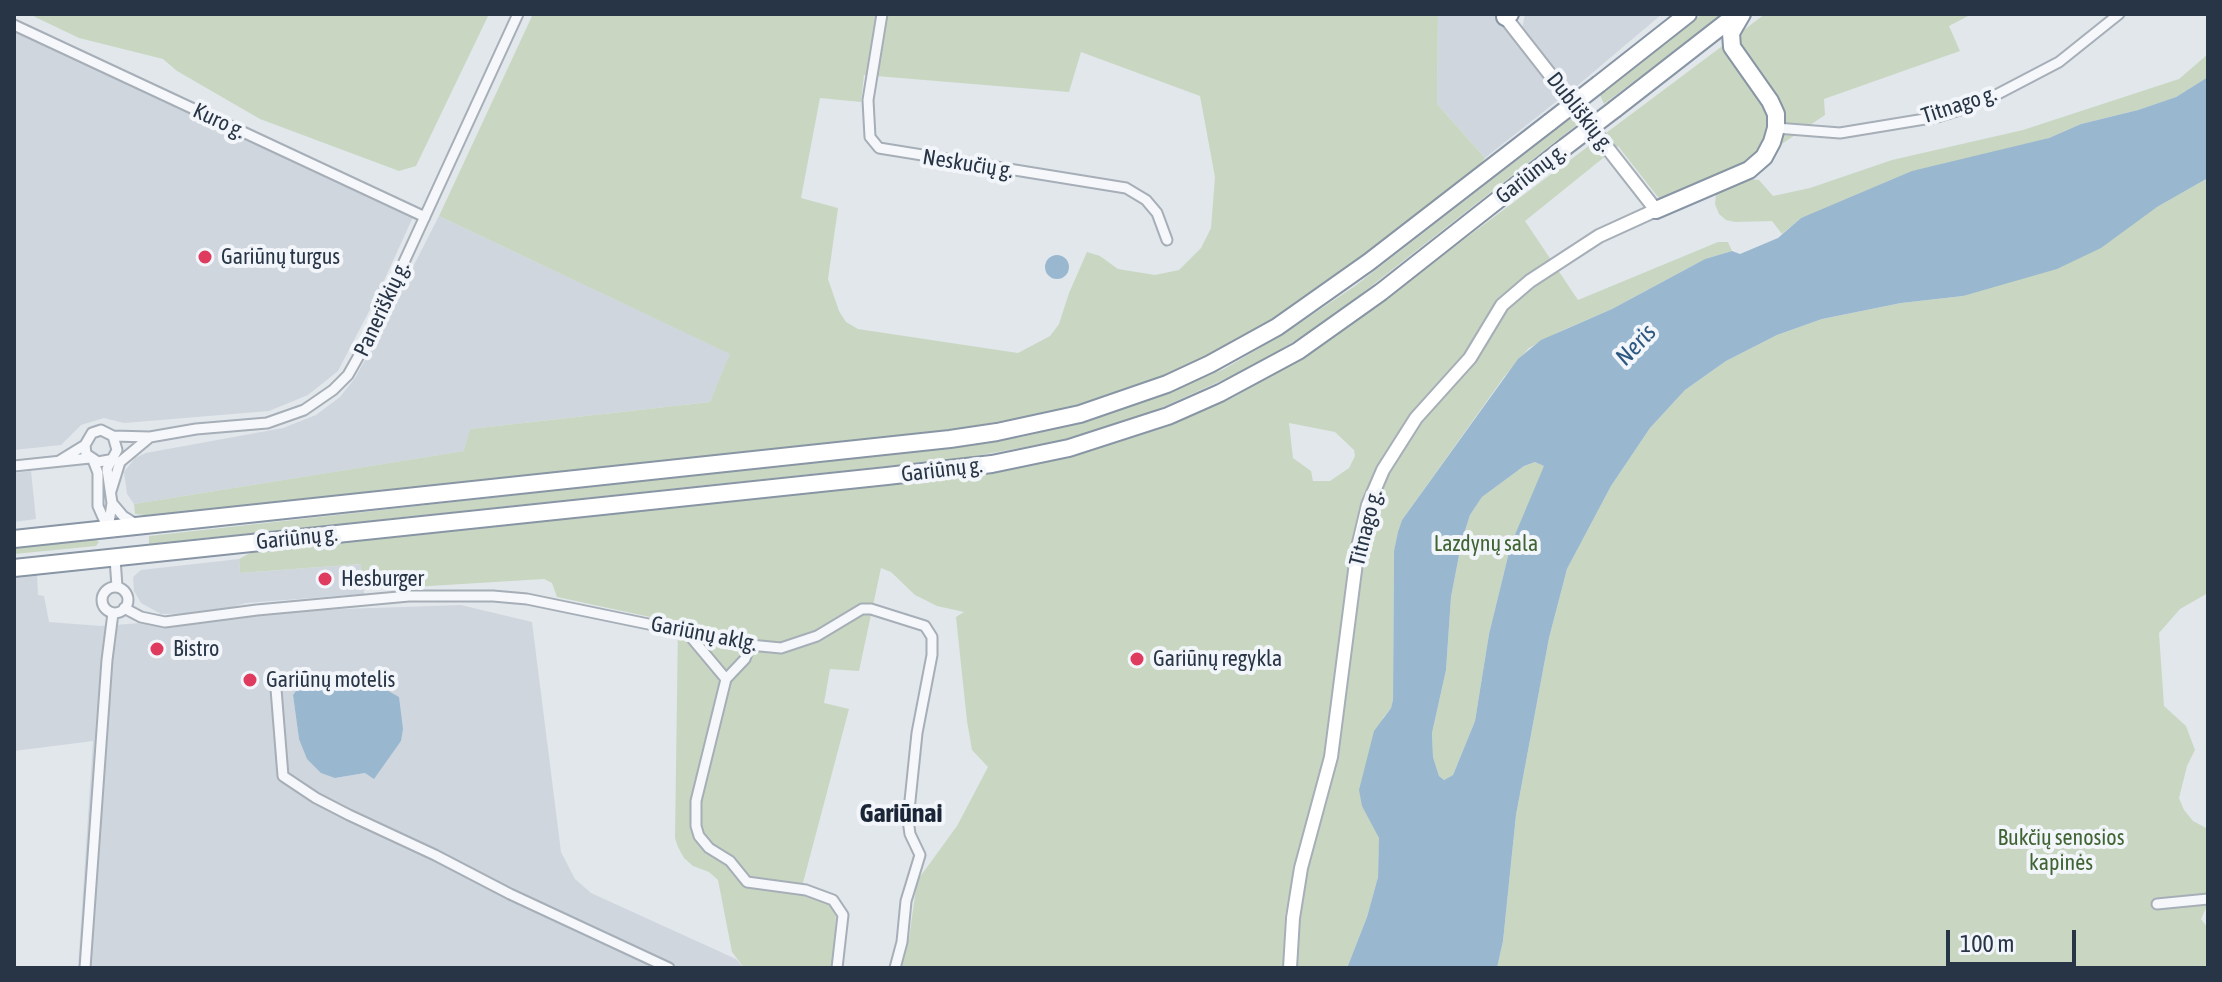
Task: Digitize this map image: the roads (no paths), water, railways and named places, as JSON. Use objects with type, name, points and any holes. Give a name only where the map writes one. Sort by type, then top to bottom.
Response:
[{"type":"highway","points":[[1656,39],[1673,14]]},
{"type":"highway","name":"Gariūnų g.","points":[[14,539],[950,439],[1080,414],[1167,384],[1277,327],[1369,262],[1688,14]]},
{"type":"highway","points":[[1656,210],[1749,170],[1764,157],[1776,128],[1776,114],[1732,47],[1732,28],[1740,14]]},
{"type":"highway","name":"Gariūnų g.","points":[[14,568],[961,468],[1031,456],[1117,435],[1220,393],[1298,351],[1381,292],[1740,14]]},
{"type":"highway","points":[[1684,56],[1709,45],[1718,45],[1746,69]]},
{"type":"highway","points":[[108,529],[115,558]]},
{"type":"highway","points":[[235,557],[248,544]]},
{"type":"street","name":"Paneriškių g.","points":[[85,445],[88,436],[96,431],[106,431],[113,436],[150,437],[285,419],[333,390],[360,357],[518,14]]},
{"type":"street","name":"Neskučių g.","points":[[882,14],[868,100],[870,137],[879,148],[1126,188],[1146,200],[1157,213],[1167,240]]},
{"type":"street","name":"Titnago g.","points":[[1776,128],[1840,133],[1937,117],[1966,108],[2059,62],[2119,14]]},
{"type":"street","name":"Dubliškių g.","points":[[1506,15],[1656,210]]},
{"type":"street","name":"Kuro g.","points":[[14,25],[425,217]]},
{"type":"street","name":"Titnago g.","points":[[1290,968],[1293,918],[1301,868],[1331,757],[1358,547],[1368,505],[1383,470],[1416,418],[1470,358],[1502,305],[1530,281],[1599,236],[1656,210]]},
{"type":"street","points":[[113,436],[117,450]]},
{"type":"street","points":[[108,529],[112,503],[107,478],[109,460],[117,450],[150,437]]},
{"type":"street","points":[[111,491],[120,462],[150,437]]},
{"type":"street","points":[[59,461],[85,445],[98,473],[100,516],[108,529]]},
{"type":"street","points":[[14,466],[109,460]]},
{"type":"street","points":[[112,503],[123,516],[140,525]]},
{"type":"street","points":[[115,558],[117,587]]},
{"type":"street","points":[[117,587],[127,597],[124,608],[113,613],[103,606],[103,597],[109,589],[117,587]]},
{"type":"street","name":"Gariūnų aklg.","points":[[124,608],[141,617],[165,622],[409,596],[493,596],[527,599],[750,645],[781,648],[799,644],[862,609],[925,626],[931,632],[932,655],[917,733],[908,820],[910,834],[920,855],[906,901],[902,942],[895,968]]},
{"type":"street","points":[[85,968],[113,613]]},
{"type":"street","points":[[685,630],[726,679]]},
{"type":"street","points":[[750,645],[745,659],[726,679],[696,801],[696,826],[699,836],[709,848],[730,861],[747,882],[806,890],[833,900],[843,915],[837,968]]},
{"type":"street","points":[[276,689],[283,776],[349,815],[669,968]]},
{"type":"street","points":[[2157,904],[2208,899]]},
{"type":"water","name":"Neris","points":[[2208,77],[2208,178],[2157,207],[2101,248],[2057,269],[1963,296],[1901,303],[1822,319],[1777,335],[1726,361],[1685,390],[1650,428],[1611,486],[1567,569],[1549,638],[1516,815],[1503,941],[1497,968],[1347,968],[1367,917],[1378,877],[1379,838],[1362,806],[1359,790],[1374,731],[1391,708],[1393,700],[1394,551],[1398,532],[1402,520],[1518,359],[1541,340],[1612,309],[1705,259],[1732,251],[1740,254],[1778,238],[1801,218],[1912,171],[2049,138],[2081,124],[2176,97]],"holes":[[[1535,462],[1544,466],[1511,544],[1489,634],[1475,721],[1453,775],[1444,780],[1439,776],[1433,757],[1432,733],[1446,670],[1451,597],[1462,540],[1470,515],[1482,497],[1524,466]]]},
{"type":"water","points":[[1057,255],[1068,262],[1069,267],[1062,278],[1057,279],[1046,272],[1045,267],[1052,256]]},
{"type":"water","points":[[315,681],[383,688],[399,697],[403,729],[401,741],[374,779],[365,773],[335,778],[321,773],[307,759],[299,739],[293,695],[300,685]]},
{"type":"place","name":"Gariūnų turgus","points":[[205,257]]},
{"type":"place","name":"Hesburger","points":[[325,579]]},
{"type":"place","name":"Bistro","points":[[157,649]]},
{"type":"place","name":"Gariūnų regykla","points":[[1137,659]]},
{"type":"place","name":"Gariūnų motelis","points":[[250,680]]},
{"type":"district","name":"Gariūnai","points":[[901,814]]},
{"type":"park label","name":"Lazdynų sala","points":[[1486,544]]},
{"type":"park label","name":"Bukčių senosios kapinės","points":[[2061,850]]}]
